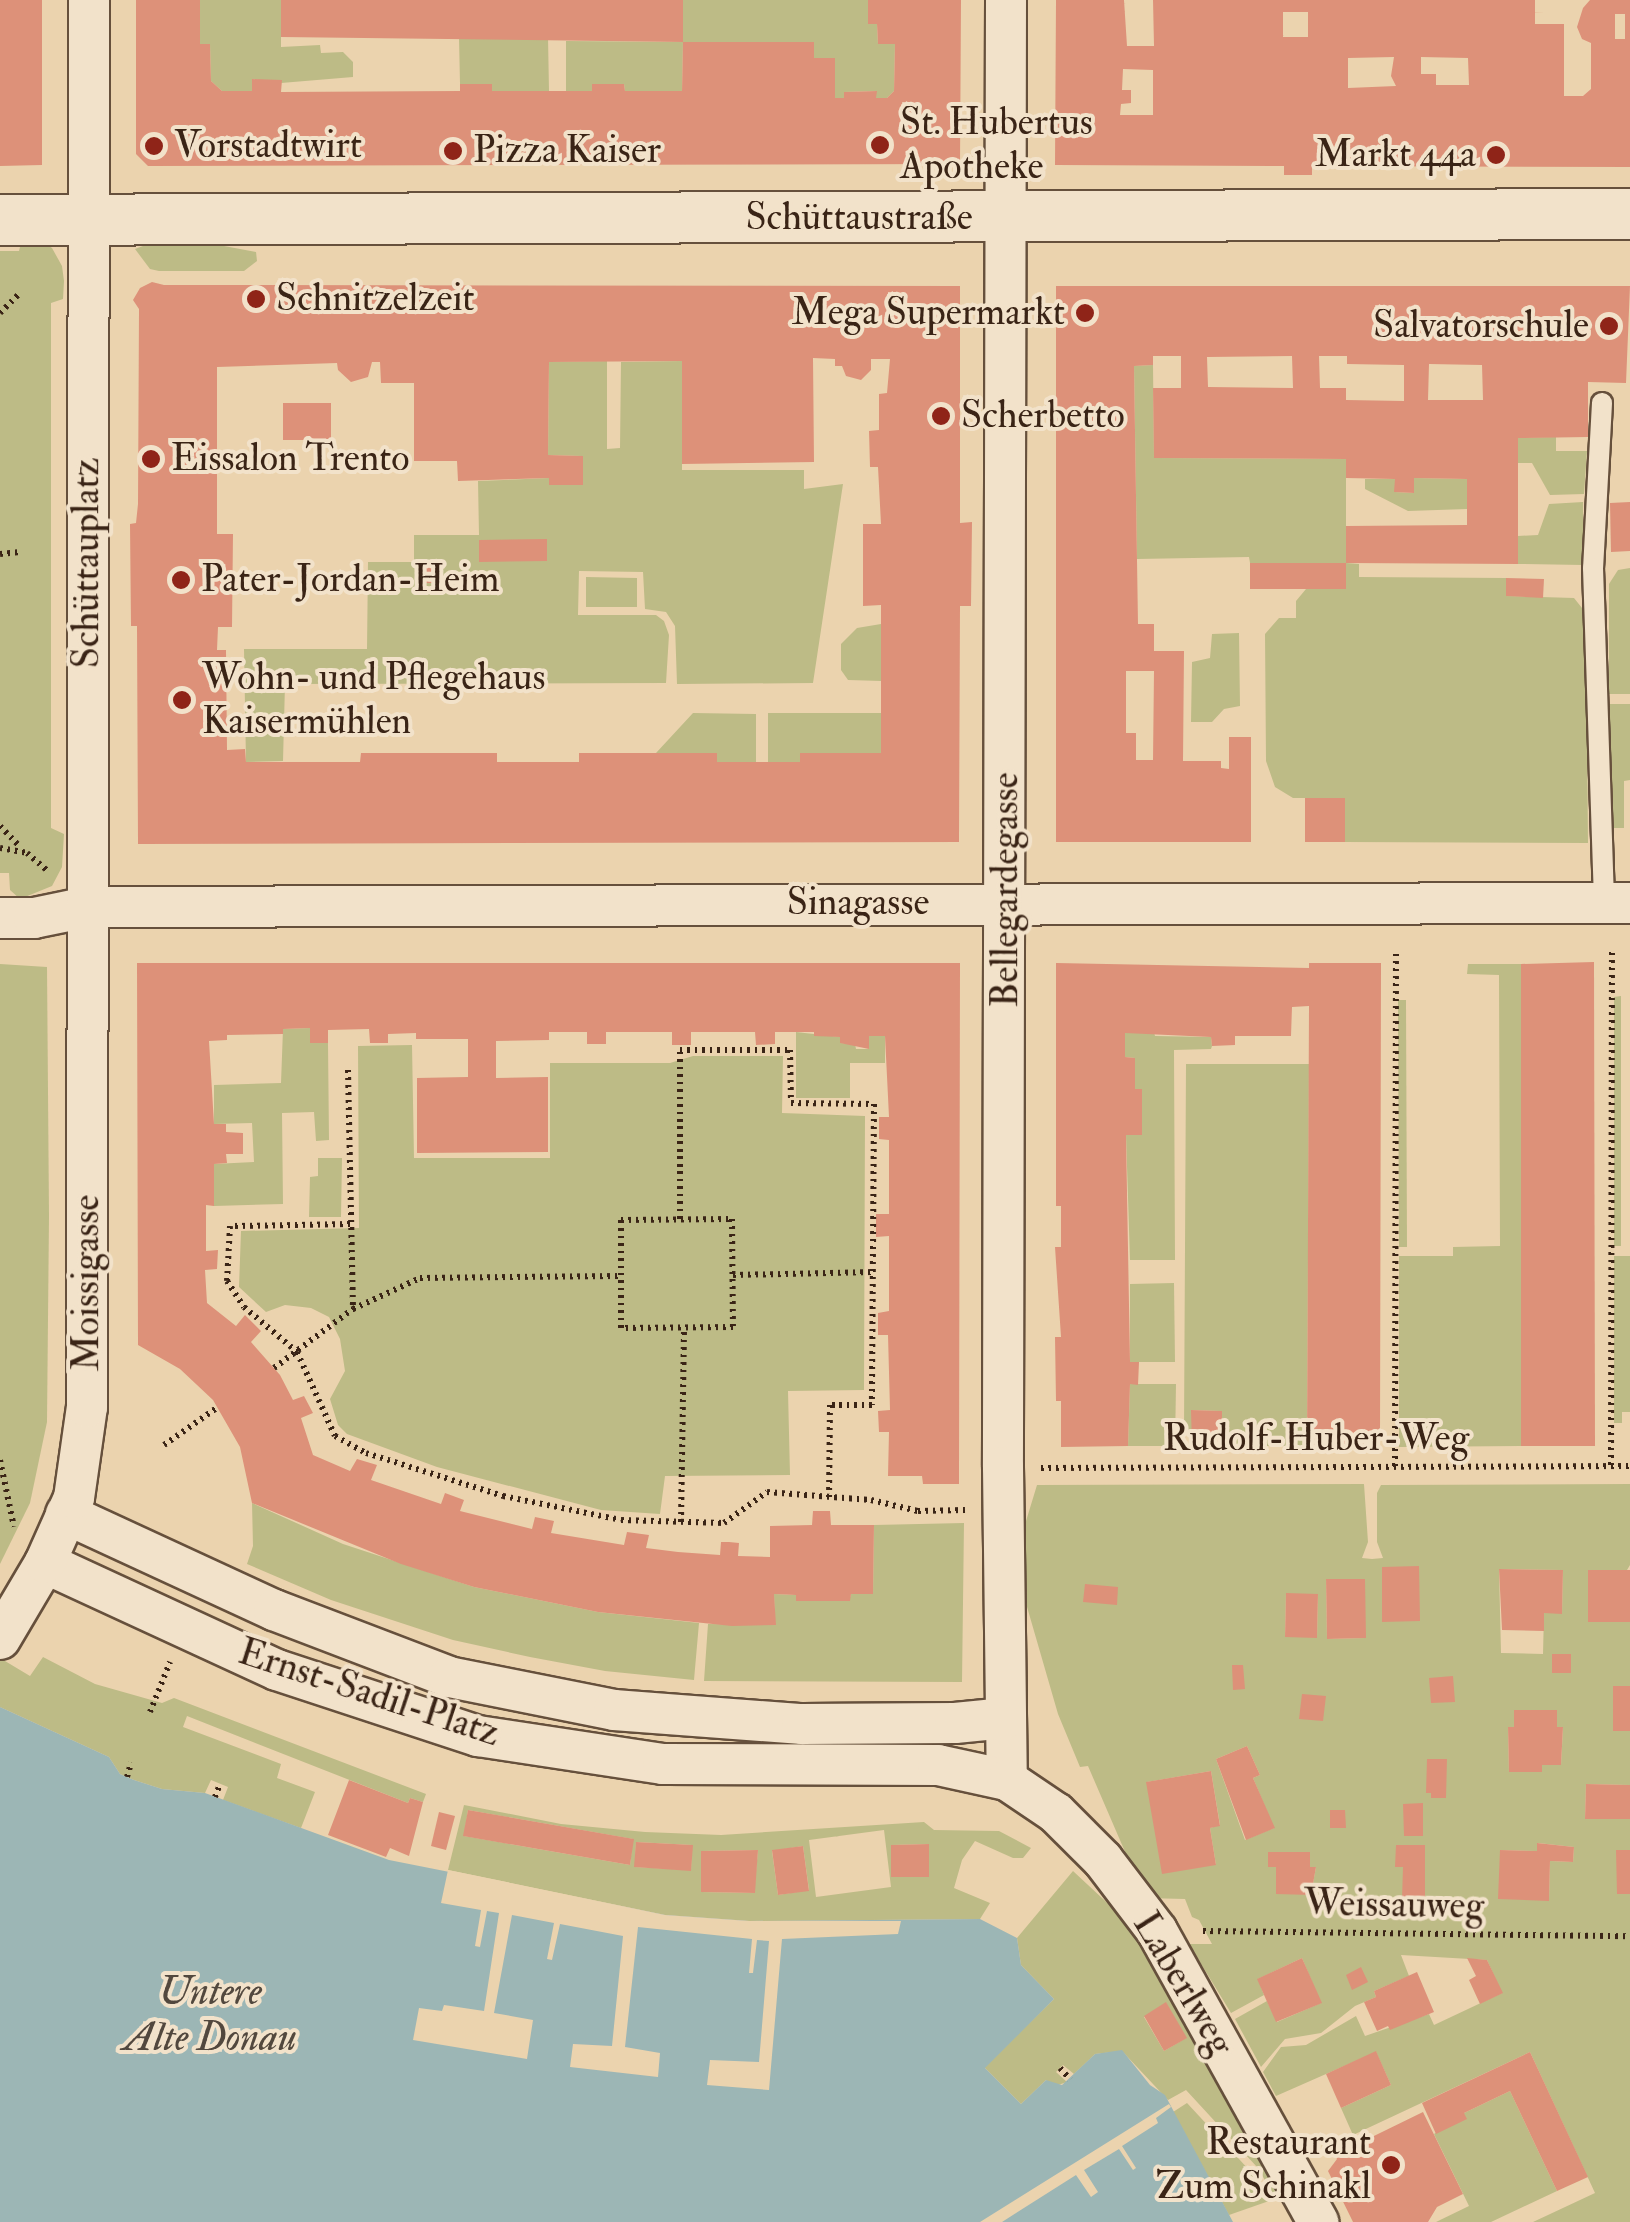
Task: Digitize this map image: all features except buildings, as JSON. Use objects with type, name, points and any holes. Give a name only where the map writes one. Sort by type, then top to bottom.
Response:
[{"type":"street","points":[[0,220],[88,220],[89,0]]},
{"type":"street","name":"Bellegardegasse","points":[[1006,0],[1003,1467],[1007,1780]]},
{"type":"street","name":"Schüttaustraße","points":[[88,220],[1630,214]]},
{"type":"street","name":"Schüttauplatz","points":[[87,907],[88,220]]},
{"type":"street","name":"Sinagasse","points":[[87,907],[1617,903]]},
{"type":"street","points":[[0,918],[34,918],[87,907]]},
{"type":"street","name":"Moissigasse","points":[[0,1639],[45,1563],[66,1514],[85,1444],[87,907]]},
{"type":"street","name":"Ernst-Sadil-Platz","points":[[66,1514],[274,1610],[448,1677],[614,1710],[802,1724],[956,1723],[1006,1718]]},
{"type":"street","name":"Ernst-Sadil-Platz","points":[[45,1563],[277,1670],[478,1736],[663,1764],[938,1765],[1007,1780]]},
{"type":"street","name":"Laberlweg","points":[[1007,1780],[1056,1812],[1103,1860],[1157,1930],[1318,2222]]},
{"type":"lane","points":[[1602,403],[1593,568],[1617,903]]},
{"type":"path","points":[[0,554],[20,552]]},
{"type":"path","points":[[0,826],[20,846]]},
{"type":"path","points":[[1611,1466],[1612,952]]},
{"type":"path","points":[[1394,1466],[1396,954]]},
{"type":"path","points":[[680,1220],[680,1050],[790,1050],[791,1104],[874,1104],[872,1405],[830,1405],[829,1497]]},
{"type":"path","points":[[348,1070],[353,1309]]},
{"type":"path","points":[[732,1219],[733,1327],[621,1328],[620,1220],[680,1220],[732,1219]]},
{"type":"path","points":[[350,1224],[230,1226],[227,1281],[244,1307],[297,1352],[334,1436],[366,1453],[502,1496],[621,1520],[724,1523],[767,1492],[918,1511],[1004,1509]]},
{"type":"path","points":[[733,1275],[874,1272]]},
{"type":"path","points":[[274,1368],[353,1309],[420,1278],[621,1276]]},
{"type":"path","points":[[681,1522],[684,1328]]},
{"type":"path","points":[[164,1445],[218,1407]]},
{"type":"path","points":[[0,1460],[14,1527],[45,1563]]},
{"type":"path","name":"Rudolf-Huber-Weg","points":[[1003,1467],[1630,1466]]},
{"type":"path","points":[[150,1712],[154,1700]]},
{"type":"path","points":[[128,1776],[131,1763]]},
{"type":"path","points":[[215,1797],[220,1784]]},
{"type":"path","name":"Weissauweg","points":[[1157,1930],[1630,1936]]},
{"type":"path","points":[[1060,2068],[1070,2079]]},
{"type":"shaded area","points":[[200,0],[281,0],[281,47],[320,45],[321,53],[343,52],[353,62],[353,77],[281,83],[253,79],[252,91],[222,91],[211,81],[210,44],[200,44]]},
{"type":"shaded area","points":[[683,0],[868,0],[868,23],[877,24],[878,44],[895,44],[894,91],[887,98],[876,98],[876,91],[844,92],[844,98],[835,98],[835,58],[814,58],[814,42],[683,42],[682,91],[625,91],[624,84],[593,84],[592,91],[566,91],[566,41],[682,42]]},
{"type":"shaded area","points":[[459,37],[548,37],[549,91],[492,91],[491,84],[460,84]]},
{"type":"shaded area","points":[[21,243],[45,243],[52,248],[62,266],[64,281],[63,299],[51,303],[51,828],[64,834],[62,867],[52,886],[20,899],[10,890],[9,873],[0,873],[0,251],[19,251]]},
{"type":"shaded area","points":[[151,243],[208,243],[256,252],[257,261],[244,271],[159,271],[150,269],[135,249]]},
{"type":"shaded area","points":[[607,361],[607,449],[620,448],[621,362],[682,361],[682,470],[804,470],[804,489],[843,484],[813,683],[677,684],[675,626],[666,612],[645,609],[643,572],[579,571],[578,615],[656,615],[664,621],[669,635],[666,683],[285,684],[283,761],[246,762],[244,649],[367,649],[368,562],[414,562],[414,535],[479,535],[478,481],[549,478],[549,485],[583,485],[582,456],[548,455],[549,362]]},
{"type":"shaded area","points":[[1153,365],[1154,458],[1346,459],[1346,563],[1359,564],[1359,577],[1506,578],[1506,596],[1574,598],[1586,613],[1588,843],[1345,842],[1345,798],[1293,798],[1275,787],[1266,761],[1265,634],[1279,618],[1296,618],[1296,601],[1306,589],[1345,589],[1250,563],[1249,557],[1137,559],[1134,366]]},
{"type":"shaded area","points":[[1556,437],[1556,451],[1587,451],[1584,494],[1550,495],[1532,463],[1518,463],[1518,438]]},
{"type":"shaded area","points":[[1414,478],[1467,479],[1467,509],[1408,511],[1365,489],[1365,479],[1395,479],[1395,492],[1413,493]]},
{"type":"shaded area","points":[[1583,502],[1583,565],[1518,564],[1518,536],[1538,535],[1549,504]]},
{"type":"shaded area","points":[[1630,568],[1630,694],[1609,694],[1609,584],[1618,570]]},
{"type":"shaded area","points":[[586,577],[637,578],[637,607],[586,607]]},
{"type":"shaded area","points":[[881,624],[882,681],[848,680],[841,670],[841,644],[857,628]]},
{"type":"shaded area","points":[[1239,633],[1240,706],[1224,709],[1212,722],[1191,722],[1192,662],[1210,658],[1212,634]]},
{"type":"shaded area","points":[[1609,704],[1630,704],[1630,780],[1624,781],[1624,828],[1609,828]]},
{"type":"shaded area","points":[[693,713],[756,714],[756,762],[717,762],[717,753],[656,753]]},
{"type":"shaded area","points":[[768,713],[881,713],[881,753],[800,754],[800,762],[768,762]]},
{"type":"shaded area","points":[[0,964],[47,967],[49,1216],[47,1422],[30,1503],[0,1564]]},
{"type":"shaded area","points":[[1468,964],[1521,964],[1521,1446],[1399,1447],[1399,1256],[1453,1256],[1453,1247],[1500,1246],[1499,975],[1467,974]]},
{"type":"shaded area","points":[[1621,996],[1621,1246],[1614,1246],[1614,997]]},
{"type":"shaded area","points":[[1398,1000],[1406,1000],[1407,1247],[1399,1247]]},
{"type":"shaded area","points":[[310,1028],[310,1043],[328,1043],[329,1140],[316,1141],[314,1112],[282,1113],[283,1204],[214,1206],[214,1164],[254,1162],[252,1123],[214,1124],[214,1085],[281,1083],[283,1029]]},
{"type":"shaded area","points":[[796,1032],[840,1037],[840,1043],[855,1044],[856,1049],[869,1049],[869,1036],[885,1036],[885,1063],[850,1063],[850,1098],[796,1098]]},
{"type":"shaded area","points":[[1154,1032],[1155,1036],[1211,1037],[1212,1046],[1174,1050],[1175,1260],[1130,1260],[1126,1135],[1142,1134],[1142,1090],[1135,1089],[1135,1058],[1125,1057],[1125,1033]]},
{"type":"shaded area","points":[[412,1045],[414,1158],[550,1158],[550,1063],[670,1063],[693,1056],[783,1056],[782,1113],[865,1116],[864,1390],[788,1391],[790,1475],[665,1476],[660,1514],[601,1510],[437,1467],[347,1434],[338,1425],[330,1399],[345,1371],[340,1339],[329,1317],[311,1308],[285,1305],[266,1312],[239,1287],[241,1231],[359,1228],[358,1046]]},
{"type":"shaded area","points":[[1186,1064],[1309,1064],[1307,1446],[1222,1446],[1221,1411],[1192,1410],[1192,1430],[1184,1430]]},
{"type":"shaded area","points":[[318,1158],[342,1158],[341,1217],[309,1217],[310,1177],[318,1176]]},
{"type":"shaded area","points":[[1614,1256],[1630,1256],[1630,1412],[1622,1412],[1622,1423],[1614,1423]]},
{"type":"shaded area","points":[[1174,1283],[1175,1362],[1130,1362],[1130,1284]]},
{"type":"shaded area","points":[[1130,1384],[1176,1384],[1175,1446],[1128,1446]]},
{"type":"shaded area","points":[[1364,1484],[1368,1542],[1362,1558],[1372,1559],[1383,1558],[1377,1542],[1377,1493],[1381,1485],[1630,1484],[1630,1565],[1627,1570],[1588,1571],[1588,1622],[1630,1622],[1630,1686],[1613,1687],[1613,1731],[1630,1731],[1630,1785],[1586,1784],[1585,1818],[1630,1819],[1630,1850],[1617,1850],[1617,1894],[1630,1894],[1630,2222],[1533,2222],[1595,2193],[1530,2052],[1353,2135],[1341,2108],[1391,2085],[1376,2052],[1276,2096],[1263,2072],[1281,2047],[1306,2045],[1356,2016],[1365,2036],[1429,2014],[1434,2025],[1502,1993],[1487,1960],[1401,1955],[1409,1976],[1374,1991],[1376,1997],[1355,2006],[1321,2033],[1285,2039],[1261,2067],[1235,2019],[1267,2001],[1277,2022],[1321,2003],[1302,1958],[1258,1979],[1264,1995],[1231,2013],[1189,1944],[1212,1944],[1199,1920],[1192,1917],[1185,1899],[1145,1898],[1088,1766],[1080,1767],[1058,1714],[1023,1593],[1023,1531],[1037,1485]],"holes":[[[1499,1569],[1563,1570],[1562,1613],[1544,1613],[1543,1654],[1501,1653]],[[1326,1579],[1365,1579],[1365,1638],[1327,1639]],[[1286,1594],[1318,1594],[1317,1637],[1285,1637]],[[1515,1710],[1557,1710],[1557,1727],[1563,1728],[1561,1765],[1542,1765],[1542,1772],[1509,1772],[1508,1728],[1514,1727]],[[1247,1746],[1260,1775],[1253,1778],[1274,1828],[1245,1840],[1216,1759]],[[1211,1771],[1220,1825],[1210,1828],[1216,1865],[1147,1782]],[[1538,1843],[1574,1847],[1573,1862],[1550,1861],[1549,1900],[1499,1898],[1501,1850],[1537,1851]],[[1268,1852],[1309,1852],[1310,1867],[1316,1867],[1311,1894],[1277,1894],[1276,1867],[1268,1866]]]},
{"type":"shaded area","points":[[252,1503],[343,1544],[474,1587],[598,1612],[699,1623],[694,1680],[605,1671],[530,1657],[453,1640],[331,1600],[247,1564],[253,1546]]},
{"type":"shaded area","points":[[964,1523],[962,1682],[704,1681],[708,1624],[775,1625],[774,1594],[796,1595],[796,1601],[849,1601],[851,1594],[873,1594],[874,1525]]},
{"type":"shaded area","points":[[43,1657],[95,1684],[162,1703],[174,1698],[426,1794],[423,1802],[410,1798],[408,1803],[187,1716],[183,1727],[281,1764],[277,1778],[315,1792],[301,1828],[223,1800],[228,1787],[211,1780],[205,1793],[162,1789],[134,1780],[120,1774],[109,1757],[0,1707],[0,1658],[30,1676]]},
{"type":"shaded area","points":[[464,1805],[561,1824],[721,1835],[924,1822],[934,1830],[999,1831],[1031,1848],[1023,1858],[1013,1858],[975,1841],[962,1860],[954,1888],[990,1903],[980,1919],[749,1921],[665,1915],[448,1870]],"holes":[[[468,1810],[633,1839],[630,1865],[464,1836]],[[884,1830],[891,1887],[816,1897],[809,1840]],[[636,1842],[692,1845],[691,1870],[635,1867]],[[929,1844],[929,1877],[891,1877],[892,1845]],[[803,1846],[809,1890],[778,1895],[772,1851]],[[758,1850],[754,1893],[701,1892],[701,1851]]]},
{"type":"shaded area","points":[[1073,1871],[1132,1926],[1283,2198],[1277,2200],[1257,2167],[1186,2090],[1168,2100],[1122,2051],[1095,2054],[1074,2074],[1063,2065],[1056,2072],[1067,2082],[1055,2086],[1046,2080],[1021,2104],[984,2067],[1054,1999],[1021,1965],[1017,1938]],"holes":[[[1166,2003],[1186,2038],[1164,2051],[1144,2017]]]},
{"type":"shaded area","points":[[1510,2091],[1557,2191],[1491,2222],[1436,2222],[1469,2206],[1434,2134],[1464,2113]]},
{"type":"shaded area","points":[[1187,2103],[1251,2172],[1269,2201],[1229,2215],[1173,2112]]},
{"type":"water","name":"Untere Alte Donau","points":[[0,1707],[109,1757],[120,1774],[134,1780],[162,1789],[205,1793],[389,1860],[665,1915],[749,1921],[980,1919],[1017,1938],[1021,1965],[1054,1999],[985,2068],[1021,2104],[1046,2080],[1062,2085],[1095,2054],[1122,2050],[1150,2085],[1165,2095],[1233,2222],[0,2222]]},
{"type":"pier","points":[[448,1870],[665,1915],[749,1921],[901,1921],[898,1934],[782,1939],[769,2090],[707,2085],[710,2060],[759,2062],[769,1941],[757,1940],[753,1973],[749,1973],[752,1939],[638,1927],[625,2047],[660,2053],[658,2077],[570,2067],[573,2044],[612,2046],[623,1936],[560,1924],[552,1960],[547,1959],[554,1923],[512,1915],[494,2013],[533,2020],[527,2059],[413,2040],[419,2008],[442,2011],[444,2005],[484,2011],[499,1913],[487,1911],[480,1947],[475,1946],[481,1910],[441,1903]]},
{"type":"pier","points":[[1169,2104],[1171,2107],[1156,2118],[1158,2123],[1122,2146],[1136,2168],[1133,2170],[1119,2149],[1084,2170],[1098,2192],[1091,2197],[1076,2175],[1002,2222],[980,2222]]},
{"type":"place","name":"St. Hubertus Apotheke","points":[[880,145]]},
{"type":"place","name":"Vorstadtwirt","points":[[154,146]]},
{"type":"place","name":"Pizza Kaiser","points":[[453,151]]},
{"type":"place","name":"Markt 44a","points":[[1496,155]]},
{"type":"place","name":"Schnitzelzeit","points":[[256,299]]},
{"type":"place","name":"Mega Supermarkt","points":[[1085,313]]},
{"type":"place","name":"Salvatorschule","points":[[1609,326]]},
{"type":"place","name":"Scherbetto","points":[[941,416]]},
{"type":"place","name":"Eissalon Trento","points":[[151,459]]},
{"type":"place","name":"Pater-Jordan-Heim","points":[[181,580]]},
{"type":"place","name":"Wohn- und Pflegehaus Kaisermühlen","points":[[182,700]]},
{"type":"place","name":"Restaurant Zum Schinakl","points":[[1391,2165]]}]
